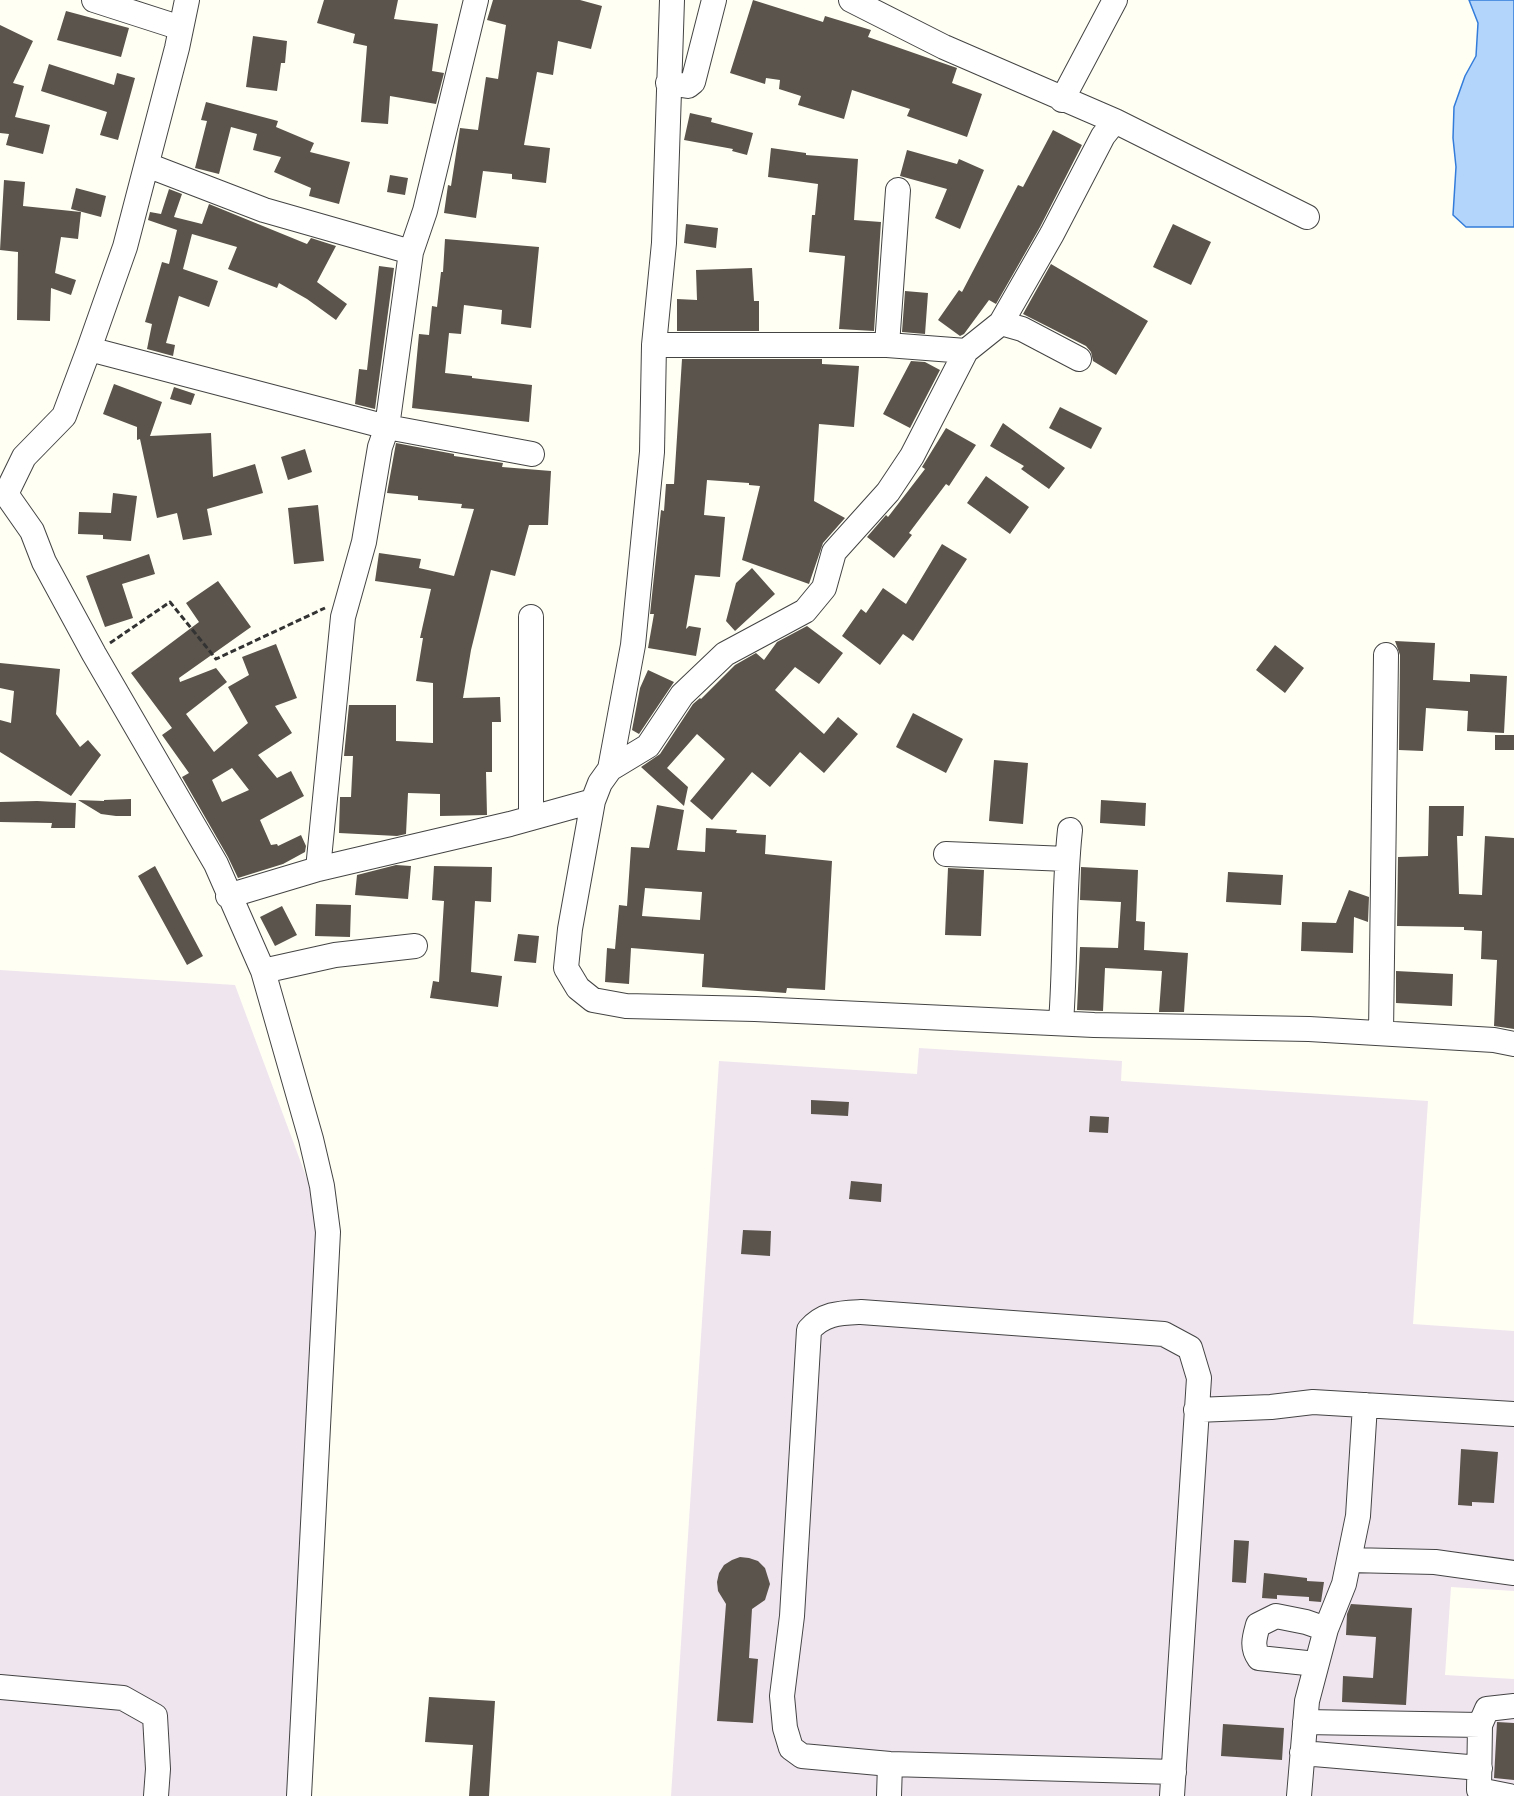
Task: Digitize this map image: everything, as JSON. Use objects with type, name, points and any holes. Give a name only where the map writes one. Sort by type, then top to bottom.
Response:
[{"type":"street","points":[[94,0],[181,28]]},
{"type":"street","points":[[187,0],[125,247],[64,416],[24,457],[3,491],[32,531],[44,562],[94,654],[216,864],[228,896],[263,971],[311,1139],[322,1186],[328,1232],[327,1279],[299,1796]]},
{"type":"street","points":[[318,868],[343,616],[364,542],[380,447],[387,428],[411,252],[425,211],[476,0]]},
{"type":"street","points":[[610,769],[633,645],[652,452],[654,345],[664,243],[672,0]]},
{"type":"street","points":[[668,83],[688,86],[693,82],[714,0]]},
{"type":"street","points":[[851,0],[944,47],[1114,121],[1306,217]]},
{"type":"street","points":[[1062,100],[1115,0]]},
{"type":"street","points":[[1114,121],[1103,136],[1052,234],[1001,323],[966,351],[912,456],[888,492],[834,552],[824,588],[818,596],[805,610],[725,654],[682,695],[648,746],[610,769],[600,783],[594,801],[570,929],[566,968],[578,988],[593,1000],[626,1006],[1309,1029],[1494,1040],[1514,1044]]},
{"type":"street","points":[[147,165],[264,210],[411,252]]},
{"type":"street","points":[[887,345],[898,190]]},
{"type":"street","points":[[1001,323],[1022,329],[1079,359]]},
{"type":"street","points":[[654,345],[887,345],[966,351]]},
{"type":"street","points":[[89,349],[387,428],[532,454]]},
{"type":"street","points":[[531,617],[531,818]]},
{"type":"street","points":[[1381,1033],[1386,655]]},
{"type":"street","points":[[228,896],[318,868],[594,801]]},
{"type":"street","points":[[1060,1022],[1065,972],[1067,859],[1070,830]]},
{"type":"street","points":[[946,854],[1067,859]]},
{"type":"street","points":[[263,971],[335,955],[415,946]]},
{"type":"street","points":[[1172,1796],[1174,1772],[1196,1410],[1199,1378],[1190,1348],[1164,1334],[861,1312],[834,1313],[817,1321],[810,1330],[792,1616],[782,1696],[785,1728],[791,1748],[802,1756],[890,1764],[1174,1772]]},
{"type":"street","points":[[1196,1410],[1235,1410],[1313,1402],[1514,1414]]},
{"type":"street","points":[[1299,1796],[1307,1701],[1326,1629],[1344,1584],[1358,1516],[1365,1405]]},
{"type":"street","points":[[1349,1560],[1435,1562],[1514,1573]]},
{"type":"street","points":[[1316,1664],[1259,1658],[1255,1653],[1254,1641],[1258,1625],[1276,1616],[1326,1629]]},
{"type":"street","points":[[0,1687],[123,1698],[155,1716],[156,1796]]},
{"type":"street","points":[[1509,1796],[1479,1790],[1480,1725],[1487,1708],[1514,1706]]},
{"type":"street","points":[[1305,1722],[1480,1725]]},
{"type":"street","points":[[1302,1753],[1480,1768]]},
{"type":"street","points":[[889,1796],[890,1764]]},
{"type":"path","points":[[94,654],[170,602],[216,658],[348,597]]},
{"type":"shaded area","points":[[0,970],[235,985],[323,1222],[291,1796],[0,1796]]},
{"type":"shaded area","points":[[919,1048],[1122,1061],[1121,1081],[1428,1101],[1413,1324],[1514,1331],[1514,1591],[1451,1587],[1445,1675],[1514,1679],[1514,1796],[671,1796],[719,1061],[917,1074]]},
{"type":"water","points":[[1469,0],[1514,0],[1514,227],[1466,227],[1453,215],[1456,167],[1453,138],[1454,107],[1465,76],[1476,56],[1478,23]]},
{"type":"building","points":[[324,0],[398,0],[394,19],[438,24],[432,71],[444,73],[436,104],[390,96],[388,124],[361,122],[367,46],[353,43],[355,34],[317,23]]},
{"type":"building","points":[[493,0],[580,0],[602,6],[591,49],[558,41],[553,75],[537,72],[524,145],[550,148],[546,183],[512,179],[512,174],[483,171],[476,218],[444,213],[448,185],[451,186],[460,128],[478,130],[486,77],[498,79],[506,25],[487,20]]},
{"type":"building","points":[[753,0],[823,22],[825,16],[871,30],[868,37],[957,68],[952,83],[982,94],[967,137],[907,116],[910,109],[852,90],[844,119],[798,105],[801,96],[779,89],[780,80],[766,78],[765,84],[730,73]]},
{"type":"building","points":[[66,11],[129,28],[121,57],[57,40]]},
{"type":"building","points":[[0,25],[33,41],[13,83],[24,86],[15,117],[50,125],[43,154],[6,145],[9,134],[0,133]]},
{"type":"building","points":[[253,36],[287,41],[285,63],[281,63],[277,91],[246,87]]},
{"type":"building","points":[[49,64],[114,85],[117,73],[135,78],[118,140],[100,135],[107,112],[41,91]]},
{"type":"building","points":[[206,102],[278,121],[276,127],[314,143],[310,152],[350,162],[339,204],[309,196],[311,188],[274,172],[281,157],[253,150],[257,134],[231,127],[219,174],[195,168],[207,121],[201,120]]},
{"type":"building","points":[[690,113],[712,118],[711,122],[753,133],[747,155],[732,151],[733,149],[684,140]]},
{"type":"building","points":[[1053,130],[1082,145],[1040,227],[996,304],[989,300],[964,334],[960,336],[938,320],[959,290],[962,292],[1018,185],[1023,187]]},
{"type":"building","points":[[771,148],[806,153],[806,155],[858,159],[854,220],[881,222],[874,331],[839,329],[845,256],[809,252],[812,215],[815,215],[818,184],[768,177]]},
{"type":"building","points":[[907,150],[957,164],[959,159],[984,170],[960,229],[935,218],[947,189],[900,176]]},
{"type":"building","points":[[390,175],[408,178],[405,195],[387,192]]},
{"type":"building","points":[[4,180],[25,182],[23,206],[81,212],[78,239],[61,237],[55,273],[76,280],[71,295],[51,288],[50,321],[17,320],[18,252],[0,250]]},
{"type":"building","points":[[76,188],[106,196],[101,217],[71,209]]},
{"type":"building","points":[[169,189],[182,194],[174,217],[202,224],[209,204],[307,244],[311,238],[336,246],[317,282],[347,304],[336,320],[307,299],[279,283],[277,288],[228,269],[237,247],[192,234],[183,269],[218,281],[209,307],[179,296],[166,343],[175,345],[173,356],[147,349],[152,324],[145,322],[162,262],[169,264],[177,230],[148,220],[150,212],[161,214]]},
{"type":"building","points":[[686,224],[718,228],[716,248],[684,243]]},
{"type":"building","points":[[1173,224],[1211,242],[1191,285],[1153,267]]},
{"type":"building","points":[[445,239],[539,247],[531,328],[501,324],[502,310],[464,305],[461,334],[449,333],[445,373],[532,385],[529,422],[412,408],[419,334],[429,335],[432,306],[437,307],[441,272],[443,272]]},
{"type":"building","points":[[1051,264],[1148,321],[1116,375],[1093,361],[1091,352],[1086,346],[1023,314]]},
{"type":"building","points":[[379,266],[394,268],[375,409],[355,404],[359,369],[367,370]]},
{"type":"building","points":[[752,268],[754,301],[759,301],[759,331],[677,331],[677,299],[697,300],[696,270]]},
{"type":"building","points":[[905,291],[928,293],[925,334],[902,332]]},
{"type":"building","points":[[682,359],[822,359],[822,364],[859,366],[854,427],[819,424],[814,501],[845,518],[823,543],[809,584],[742,560],[760,486],[707,480],[704,515],[725,517],[720,577],[695,575],[686,629],[689,626],[701,628],[696,656],[648,648],[654,614],[650,614],[661,510],[664,511],[666,484],[674,484]]},
{"type":"building","points":[[911,361],[925,362],[940,370],[910,428],[883,414]]},
{"type":"building","points":[[114,384],[162,402],[150,436],[211,433],[213,477],[255,464],[263,493],[207,509],[212,535],[183,540],[177,513],[157,518],[140,439],[137,440],[137,427],[103,414]]},
{"type":"building","points":[[174,387],[195,394],[191,405],[170,399]]},
{"type":"building","points":[[1060,407],[1102,428],[1091,449],[1049,428]]},
{"type":"building","points":[[1003,423],[1065,468],[1049,489],[1021,469],[1024,466],[990,446]]},
{"type":"building","points":[[946,428],[976,445],[949,486],[946,484],[909,533],[912,535],[894,558],[867,537],[886,515],[888,517],[925,469],[922,467]]},
{"type":"building","points":[[396,443],[454,454],[454,456],[503,463],[502,467],[551,471],[548,525],[529,525],[515,576],[491,570],[471,650],[463,698],[500,697],[501,722],[492,722],[492,772],[486,772],[487,815],[440,816],[440,794],[408,793],[406,834],[397,836],[339,833],[340,797],[351,797],[353,756],[344,756],[349,705],[396,705],[396,741],[433,743],[433,683],[416,681],[423,638],[420,638],[431,589],[375,581],[379,553],[421,559],[419,568],[454,576],[474,509],[461,508],[462,504],[418,500],[418,496],[387,493]]},
{"type":"building","points":[[305,449],[312,472],[288,480],[281,457]]},
{"type":"building","points":[[986,476],[1029,507],[1010,534],[967,503]]},
{"type":"building","points":[[113,493],[137,496],[131,541],[103,539],[103,535],[78,534],[79,512],[111,513]]},
{"type":"building","points":[[318,505],[324,561],[294,564],[288,508]]},
{"type":"building","points":[[942,544],[967,559],[913,641],[903,634],[880,665],[842,636],[861,609],[866,613],[883,588],[906,604]]},
{"type":"building","points":[[149,554],[155,574],[122,584],[133,618],[105,627],[86,576]]},
{"type":"building","points":[[752,568],[775,594],[735,631],[726,621],[736,583]]},
{"type":"building","points":[[218,581],[251,627],[179,678],[180,682],[216,668],[227,682],[186,714],[214,752],[248,723],[228,687],[249,675],[242,657],[276,644],[297,698],[275,706],[292,733],[258,755],[277,778],[291,771],[304,796],[260,820],[271,845],[277,844],[278,846],[301,835],[306,846],[305,852],[283,864],[238,878],[182,777],[189,773],[162,735],[172,728],[131,673],[199,622],[186,603]],"holes":[[[232,768],[249,790],[222,802],[212,780]]]},
{"type":"building","points":[[807,626],[843,653],[819,684],[795,667],[775,690],[824,734],[838,717],[858,734],[824,773],[800,752],[770,787],[752,772],[712,820],[690,801],[725,759],[697,734],[667,768],[688,787],[684,806],[641,767],[660,754],[693,704],[735,665],[756,653],[764,660],[777,642]]},
{"type":"building","points":[[1395,641],[1435,643],[1433,680],[1470,682],[1470,674],[1507,676],[1504,733],[1467,731],[1468,711],[1426,708],[1423,751],[1399,750],[1400,655]]},
{"type":"building","points":[[1275,645],[1304,668],[1285,693],[1256,670]]},
{"type":"building","points":[[0,663],[60,669],[56,714],[80,747],[88,740],[101,755],[71,796],[0,752],[0,720],[11,723],[14,691],[0,688]]},
{"type":"building","points":[[648,670],[674,682],[639,734],[632,730],[640,688]]},
{"type":"building","points":[[913,713],[963,739],[946,773],[896,747]]},
{"type":"building","points":[[1495,735],[1514,735],[1514,750],[1495,750]]},
{"type":"building","points":[[994,760],[1028,763],[1023,824],[989,821]]},
{"type":"building","points":[[131,799],[131,816],[101,814],[78,800],[104,801]]},
{"type":"building","points":[[1101,800],[1146,803],[1145,826],[1100,823]]},
{"type":"building","points":[[0,802],[76,803],[75,828],[51,828],[52,823],[0,822]]},
{"type":"building","points":[[657,805],[684,810],[677,850],[705,852],[706,828],[737,830],[736,833],[766,835],[765,854],[832,861],[825,990],[787,988],[786,993],[702,987],[704,954],[631,948],[629,984],[605,982],[607,948],[615,949],[619,905],[627,906],[631,847],[649,848]],"holes":[[[645,888],[702,892],[700,920],[642,916]]]},
{"type":"building","points":[[1429,806],[1464,806],[1463,836],[1457,836],[1459,894],[1482,895],[1485,836],[1514,838],[1514,1029],[1494,1026],[1497,960],[1481,959],[1482,931],[1464,930],[1464,927],[1397,926],[1398,857],[1428,856]]},
{"type":"building","points":[[396,865],[411,866],[408,899],[355,895],[357,875]]},
{"type":"building","points":[[155,866],[203,956],[187,965],[138,876]]},
{"type":"building","points":[[434,866],[492,867],[491,902],[475,901],[471,972],[502,976],[498,1007],[430,998],[433,981],[439,982],[444,901],[432,900]]},
{"type":"building","points":[[1081,867],[1138,870],[1136,921],[1145,922],[1144,950],[1188,953],[1184,1012],[1159,1012],[1162,971],[1105,968],[1103,1011],[1077,1010],[1080,947],[1118,948],[1121,902],[1080,900]]},
{"type":"building","points":[[948,868],[984,870],[981,936],[945,935]]},
{"type":"building","points":[[1228,872],[1283,875],[1281,905],[1226,902]]},
{"type":"building","points":[[1349,890],[1369,897],[1368,922],[1354,917],[1353,953],[1301,951],[1302,922],[1336,923]]},
{"type":"building","points":[[316,904],[351,905],[350,937],[315,936]]},
{"type":"building","points":[[282,906],[297,935],[275,946],[260,917]]},
{"type":"building","points":[[518,934],[539,936],[536,963],[514,961]]},
{"type":"building","points":[[1396,971],[1453,974],[1452,1006],[1396,1003]]},
{"type":"building","points":[[811,1100],[849,1102],[848,1116],[811,1114]]},
{"type":"building","points":[[1090,1116],[1109,1117],[1108,1133],[1089,1132]]},
{"type":"building","points":[[851,1181],[882,1184],[881,1202],[849,1199]]},
{"type":"building","points":[[743,1230],[771,1231],[770,1256],[741,1254]]},
{"type":"building","points":[[1461,1449],[1498,1452],[1494,1503],[1472,1502],[1472,1506],[1458,1505]]},
{"type":"building","points":[[1234,1540],[1249,1541],[1246,1583],[1232,1582]]},
{"type":"building","points":[[740,1557],[758,1561],[765,1568],[770,1584],[765,1600],[752,1609],[749,1658],[758,1659],[753,1723],[717,1721],[726,1604],[718,1591],[717,1582],[724,1565]]},
{"type":"building","points":[[1264,1573],[1324,1582],[1321,1602],[1309,1601],[1309,1597],[1277,1595],[1277,1599],[1262,1598]]},
{"type":"building","points":[[1351,1604],[1412,1608],[1406,1705],[1342,1702],[1343,1676],[1373,1678],[1376,1637],[1346,1635],[1347,1614]]},
{"type":"building","points":[[429,1697],[495,1701],[489,1796],[469,1796],[473,1745],[425,1742]]},
{"type":"building","points":[[1497,1722],[1514,1723],[1514,1780],[1494,1778]]},
{"type":"building","points":[[1223,1724],[1284,1728],[1282,1760],[1221,1756]]}]
